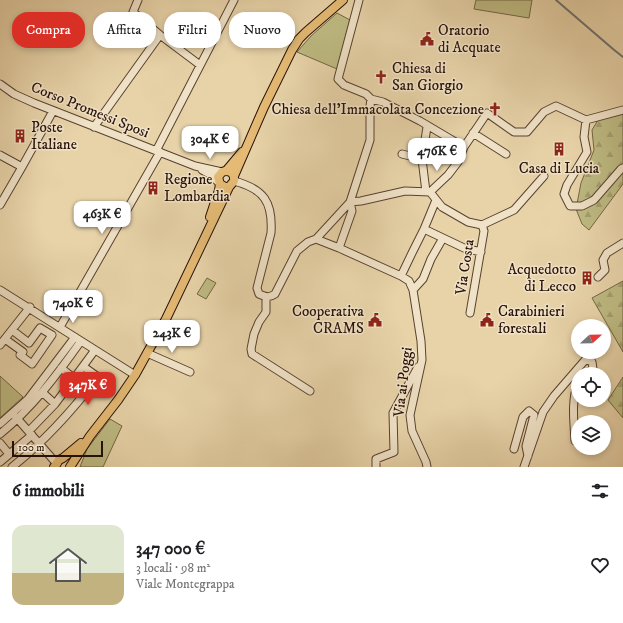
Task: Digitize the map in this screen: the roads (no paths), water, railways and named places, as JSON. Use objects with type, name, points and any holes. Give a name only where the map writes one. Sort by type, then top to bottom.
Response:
[{"type":"main road","points":[[71,466],[90,436],[135,375],[166,319],[192,262],[239,167],[246,147],[292,50],[299,39],[343,0]]},
{"type":"main road","points":[[192,262],[219,190],[220,184],[218,177],[236,161],[246,147]]},
{"type":"main road","points":[[224,171],[229,171],[232,181]]},
{"type":"main road","points":[[220,184],[225,187],[232,181]]},
{"type":"main road","points":[[56,466],[59,460],[90,436]]},
{"type":"main road","points":[[63,458],[68,460],[71,466]]},
{"type":"street","points":[[138,0],[133,12],[160,35],[200,65]]},
{"type":"street","points":[[60,327],[158,152],[200,65],[234,0]]},
{"type":"street","points":[[359,0],[338,78],[344,85],[366,94],[374,100],[383,102],[420,121],[427,127],[464,147]]},
{"type":"street","points":[[94,127],[160,35]]},
{"type":"street","name":"Corso Promessi Sposi","points":[[0,84],[14,94],[34,103],[195,166],[211,175],[220,184]]},
{"type":"street","points":[[316,240],[350,202],[370,140],[370,106],[374,100]]},
{"type":"street","points":[[350,202],[405,192],[428,192],[448,175],[458,162],[464,147],[487,113],[514,132],[527,132],[544,112],[556,106],[586,120],[623,110]]},
{"type":"street","points":[[0,206],[52,110]]},
{"type":"street","points":[[586,120],[584,137],[587,152],[567,185],[564,194],[570,206],[582,206],[594,200],[623,168]]},
{"type":"street","points":[[427,127],[422,159],[428,192],[442,207],[468,222],[482,225],[514,210],[544,176]]},
{"type":"street","points":[[473,133],[506,154]]},
{"type":"street","points":[[402,154],[422,159]]},
{"type":"street","points":[[0,155],[22,167]]},
{"type":"street","name":"Corso Promessi Sposi","points":[[195,166],[224,171]]},
{"type":"street","points":[[232,181],[247,185],[257,191],[266,199],[269,206],[272,223],[271,233],[257,288],[259,294],[266,297],[276,294],[296,251],[308,242],[316,240],[339,248],[401,276],[409,282],[413,290],[423,279],[431,259],[443,238]]},
{"type":"street","points":[[401,276],[424,229],[436,200]]},
{"type":"street","points":[[339,248],[352,211],[350,202]]},
{"type":"street","name":"Via Costa","points":[[470,313],[484,231],[482,225]]},
{"type":"street","points":[[424,229],[464,248],[481,252]]},
{"type":"street","points":[[598,277],[605,270],[603,260],[607,253],[623,243]]},
{"type":"street","points":[[0,290],[30,307],[135,375]]},
{"type":"street","name":"Via ai Poggi","points":[[413,290],[421,341],[422,360],[410,415],[412,431],[427,467]]},
{"type":"street","points":[[266,297],[266,312],[259,322],[254,334],[250,349],[252,354],[310,391]]},
{"type":"street","points":[[0,345],[30,307]]},
{"type":"street","points":[[5,339],[23,352],[20,355],[32,364],[52,335],[40,328],[29,343],[12,330]]},
{"type":"street","points":[[0,424],[15,415],[42,392],[62,368],[78,339]]},
{"type":"street","points":[[0,434],[36,388],[78,339]]},
{"type":"street","points":[[0,461],[31,433],[84,367],[95,350]]},
{"type":"street","points":[[147,353],[190,372]]},
{"type":"street","points":[[581,367],[586,359],[592,362],[593,367]]},
{"type":"street","points":[[376,467],[376,459],[394,452],[393,413],[422,360]]},
{"type":"street","points":[[12,467],[42,445],[98,377],[84,367]]},
{"type":"street","points":[[62,368],[75,378]]},
{"type":"street","points":[[526,467],[528,456],[543,412],[554,396],[571,378]]},
{"type":"street","points":[[42,392],[54,404]]},
{"type":"street","points":[[514,449],[523,417],[529,411],[534,415],[526,446],[528,456]]},
{"type":"street","points":[[15,415],[42,445],[56,466]]},
{"type":"street","points":[[0,443],[9,454]]},
{"type":"street","points":[[42,445],[63,458]]},
{"type":"waterway","points":[[556,0],[623,57]]},
{"type":"place","name":"Oratorio di Acquate","points":[[427,39]]},
{"type":"place","name":"Chiesa di San Giorgio","points":[[381,77]]},
{"type":"place","name":"Chiesa dell'Immacolata Concezione","points":[[495,109]]},
{"type":"place","name":"Poste Italiane","points":[[20,136]]},
{"type":"place","name":"Casa di Lucia","points":[[559,149]]},
{"type":"place","name":"Regione Lombardia","points":[[153,188]]},
{"type":"place","name":"Acquedotto di Lecco","points":[[587,278]]},
{"type":"place","name":"Cooperativa CRAMS","points":[[375,320]]},
{"type":"place","name":"Carabinieri forestali","points":[[487,320]]}]
